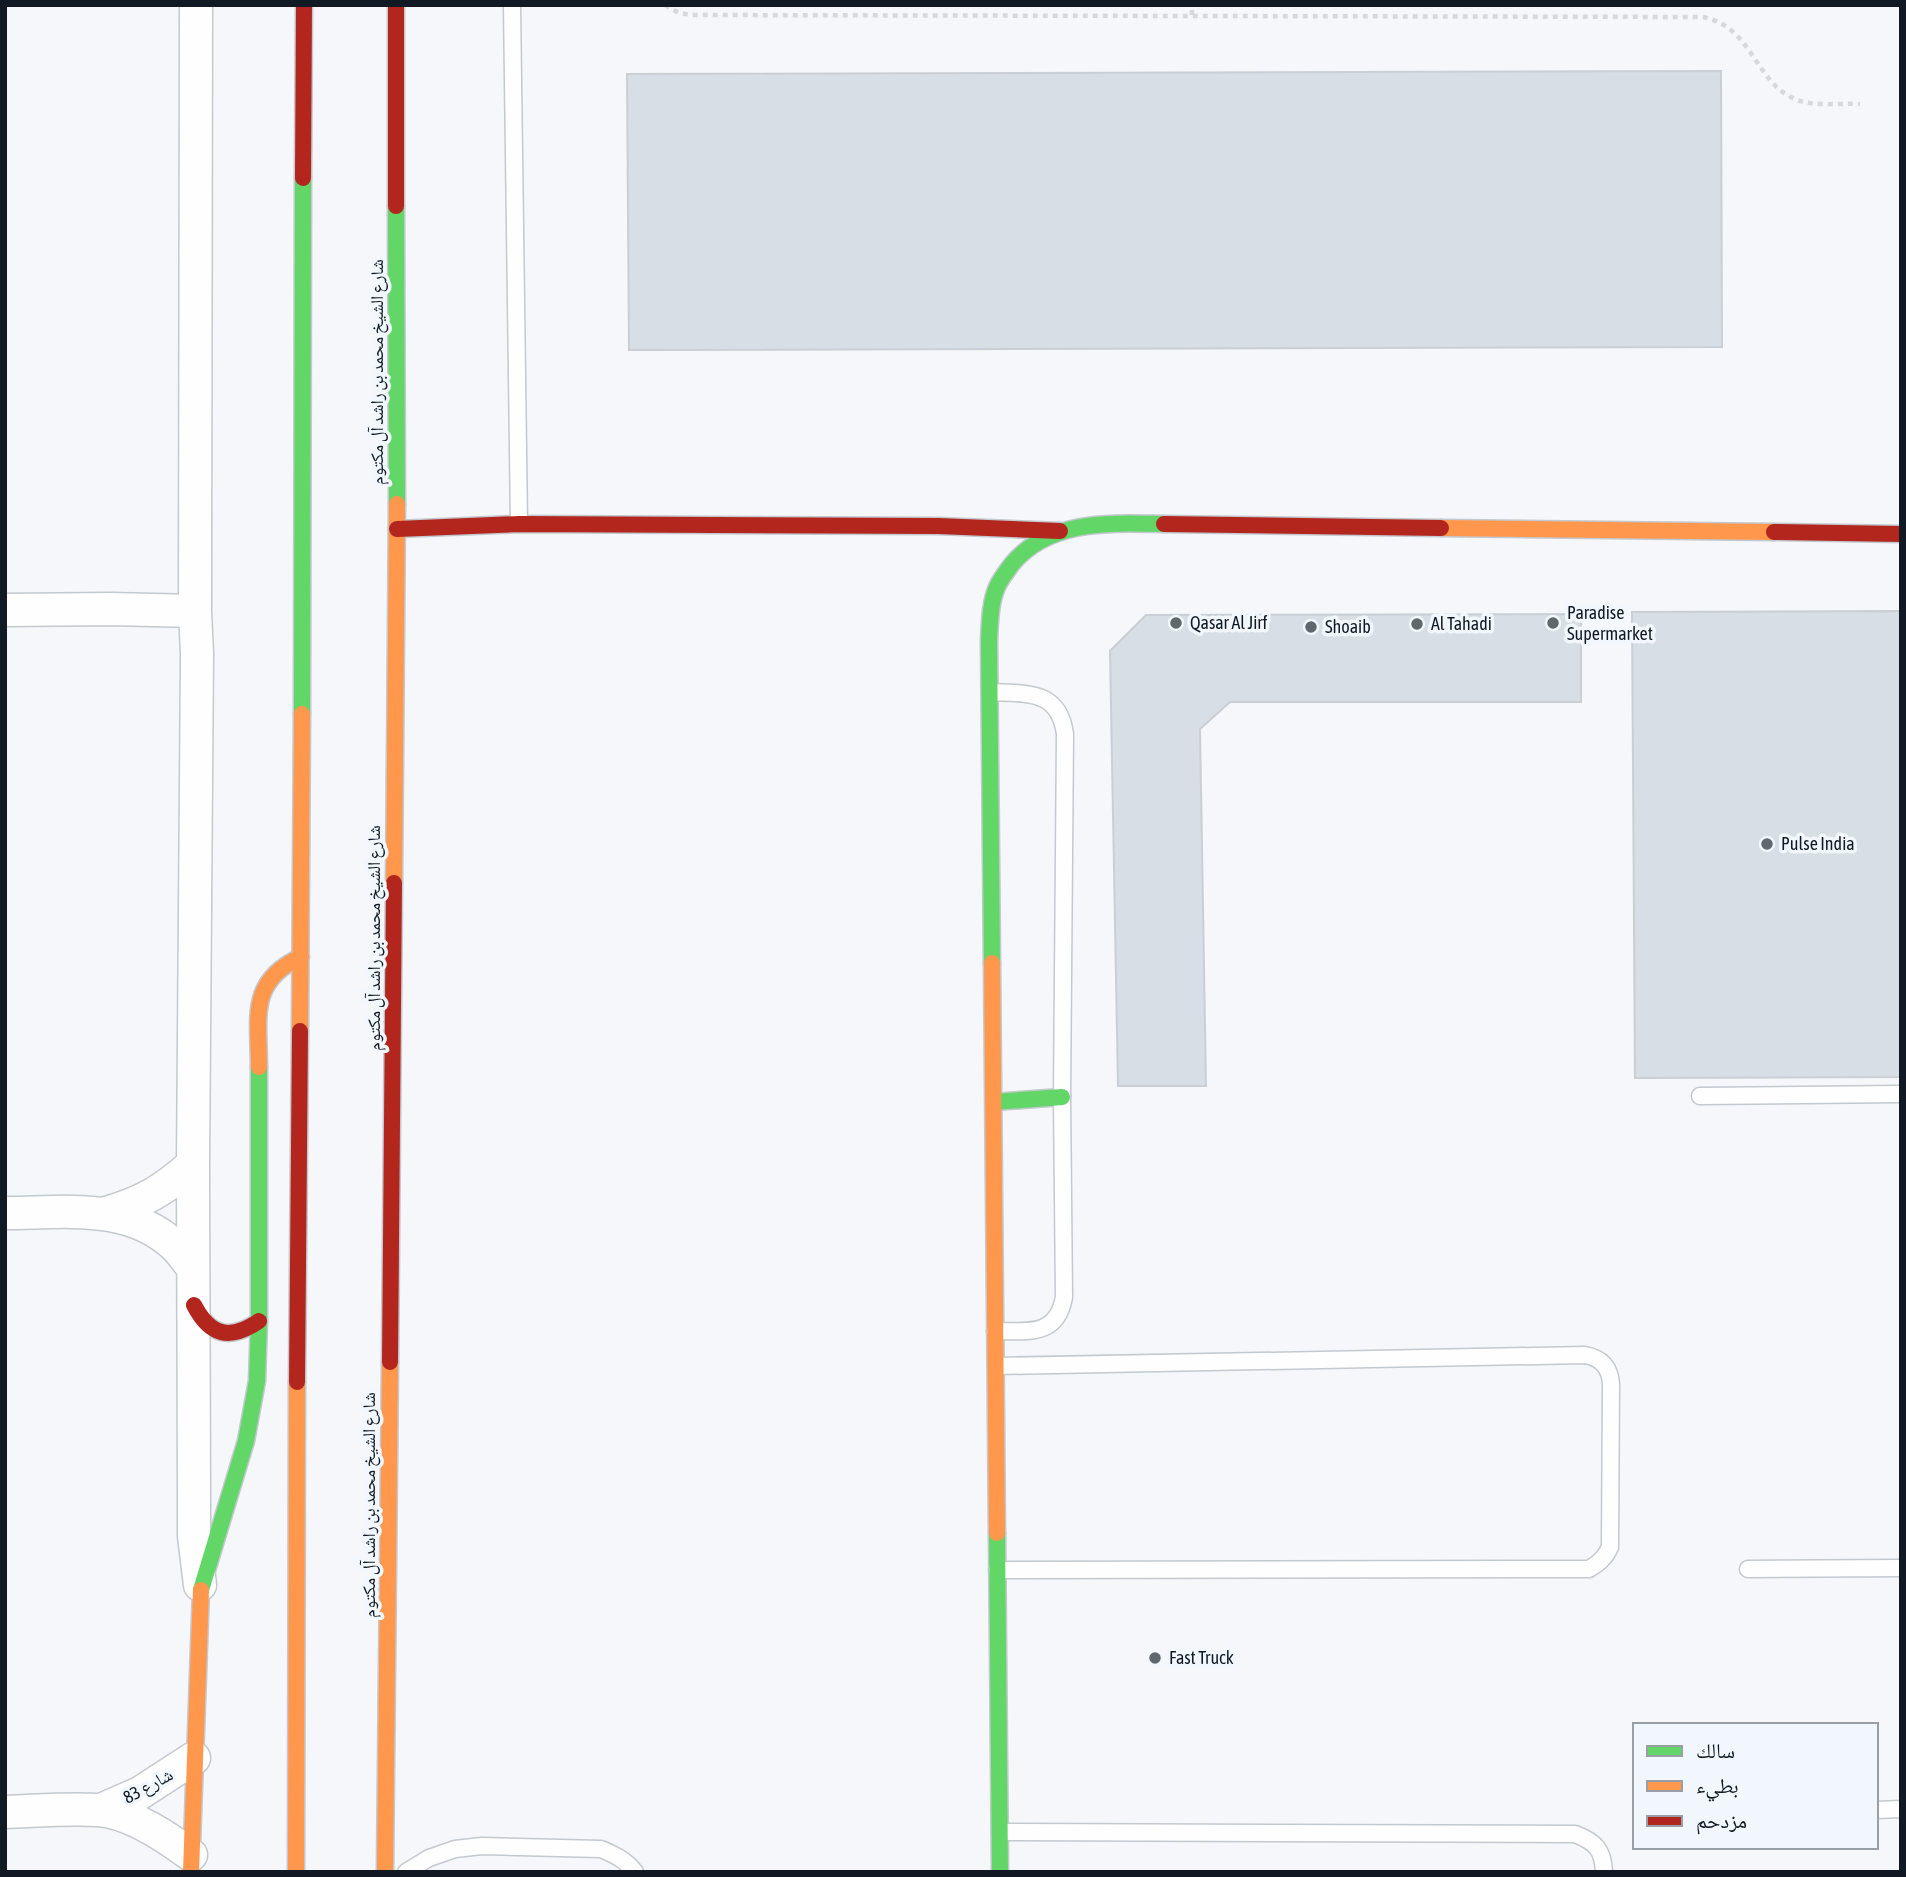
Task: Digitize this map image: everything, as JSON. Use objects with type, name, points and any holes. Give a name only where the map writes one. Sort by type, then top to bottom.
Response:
[{"type":"main road","points":[[296,1872],[304,5]]},
{"type":"main road","name":"شارع الشيخ محمد بن راشد آل مكتوم","points":[[385,1872],[397,529],[396,5]]},
{"type":"main road","points":[[1000,1872],[990,692],[991,615],[996,588],[1012,564],[1034,544],[1060,531],[1110,523],[1901,534]]},
{"type":"main road","points":[[397,529],[519,524],[938,526],[1060,531]]},
{"type":"main road","points":[[191,1863],[201,1590],[246,1441],[257,1381],[259,1001],[274,973],[286,963],[301,957]]},
{"type":"main road","points":[[994,1102],[1062,1097]]},
{"type":"main road","points":[[194,1305],[198,1316],[206,1325],[227,1334],[240,1333],[259,1321]]},
{"type":"street","points":[[196,5],[197,654],[193,1268],[194,1536],[201,1590]]},
{"type":"street","points":[[5,610],[195,611]]},
{"type":"street","points":[[106,1213],[131,1206],[153,1195],[193,1164]]},
{"type":"street","points":[[5,1213],[106,1213],[132,1219],[155,1231],[176,1247],[193,1268]]},
{"type":"street","name":"شارع 83","points":[[101,1810],[149,1787],[194,1758]]},
{"type":"street","name":"شارع 83","points":[[5,1812],[101,1810],[158,1832],[191,1863]]},
{"type":"lane","points":[[512,5],[519,524]]},
{"type":"lane","points":[[990,692],[1041,696],[1051,702],[1064,723],[1065,748],[1062,1097],[1064,1297],[1058,1316],[1043,1328],[1033,1331],[996,1331]]},
{"type":"lane","points":[[1700,1096],[1901,1094]]},
{"type":"lane","points":[[996,1366],[1585,1355],[1601,1361],[1611,1375],[1610,1547],[1605,1557],[1589,1569],[997,1570]]},
{"type":"lane","points":[[1748,1569],[1901,1569]]},
{"type":"lane","points":[[1878,1810],[1901,1809]]},
{"type":"lane","points":[[1000,1832],[1576,1834],[1597,1846],[1603,1857],[1604,1872]]},
{"type":"lane","points":[[406,1872],[429,1858],[455,1849],[482,1846],[601,1849],[618,1856],[635,1872]]},
{"type":"path","points":[[665,5],[679,13],[729,15],[1703,17],[1715,19],[1736,32],[1777,87],[1794,99],[1805,103],[1860,104]]},
{"type":"path","points":[[729,5],[729,15]]},
{"type":"path","points":[[869,5],[869,15]]},
{"type":"path","points":[[980,5],[980,15]]},
{"type":"path","points":[[1089,5],[1089,15]]},
{"type":"path","points":[[1192,5],[1192,15]]},
{"type":"path","points":[[1229,5],[1229,15]]},
{"type":"building","points":[[1721,71],[1722,347],[629,350],[627,74]]},
{"type":"building","name":"Pulse India","points":[[1901,611],[1901,1077],[1635,1078],[1632,612]]},
{"type":"building","points":[[1581,614],[1581,702],[1230,702],[1200,729],[1206,1086],[1118,1086],[1110,651],[1146,615]]},
{"type":"traffic: fast","points":[[302,714],[303,178]]},
{"type":"traffic: fast","points":[[396,206],[397,504]]},
{"type":"traffic: fast","points":[[992,963],[989,640],[992,606],[997,587],[1012,564],[1027,549],[1063,531],[1103,524],[1164,524]]},
{"type":"traffic: fast","points":[[201,1590],[246,1441],[257,1381],[259,1067]]},
{"type":"traffic: fast","points":[[994,1102],[1062,1097]]},
{"type":"traffic: fast","points":[[997,1533],[1000,1872]]},
{"type":"traffic: slow","points":[[394,883],[397,504]]},
{"type":"traffic: slow","points":[[1441,528],[1774,532]]},
{"type":"traffic: slow","points":[[300,1031],[302,714]]},
{"type":"traffic: slow","points":[[259,1067],[258,1017],[264,989],[272,977],[301,957]]},
{"type":"traffic: slow","points":[[992,963],[997,1533]]},
{"type":"traffic: slow","points":[[385,1872],[390,1362]]},
{"type":"traffic: slow","points":[[296,1872],[297,1382]]},
{"type":"traffic: slow","points":[[191,1872],[201,1590]]},
{"type":"traffic: jam","points":[[303,178],[304,5]]},
{"type":"traffic: jam","points":[[396,5],[396,206]]},
{"type":"traffic: jam","points":[[397,529],[519,524],[938,526],[1060,531]]},
{"type":"traffic: jam","points":[[1164,524],[1441,528]]},
{"type":"traffic: jam","points":[[1774,532],[1901,534]]},
{"type":"traffic: jam","points":[[390,1362],[394,883]]},
{"type":"traffic: jam","points":[[297,1382],[300,1031]]},
{"type":"traffic: jam","points":[[194,1305],[207,1323],[222,1332],[239,1331],[259,1321]]},
{"type":"place","name":"Qasar Al Jirf","points":[[1176,623]]},
{"type":"place","name":"Paradise Supermarket","points":[[1553,623]]},
{"type":"place","name":"Al Tahadi","points":[[1417,624]]},
{"type":"place","name":"Shoaib","points":[[1311,627]]},
{"type":"place","name":"Pulse India","points":[[1767,844]]},
{"type":"place","name":"Fast Truck","points":[[1155,1658]]}]
